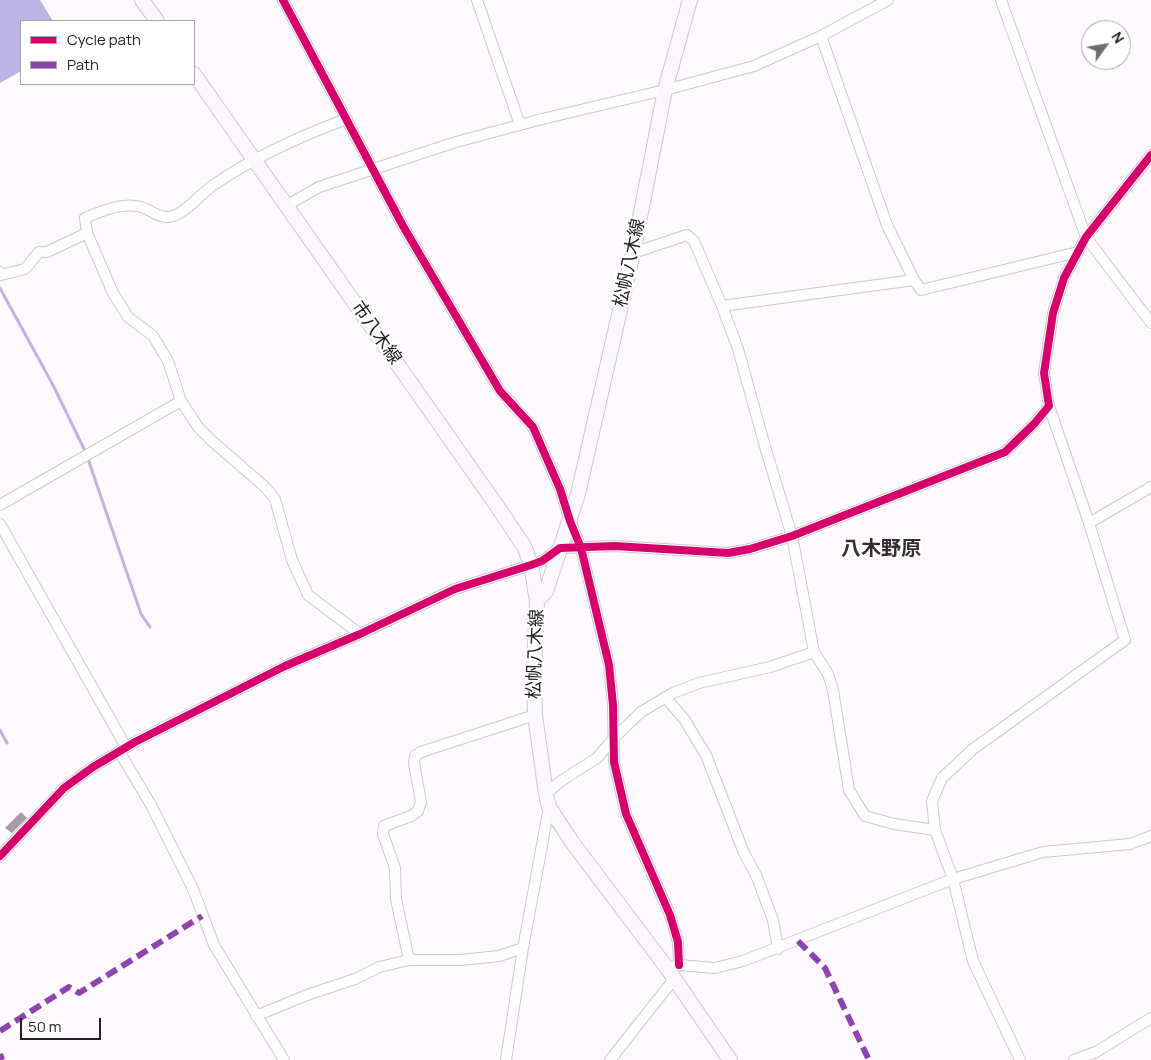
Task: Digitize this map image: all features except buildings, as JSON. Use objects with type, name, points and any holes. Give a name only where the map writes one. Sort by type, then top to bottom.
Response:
[{"type":"main road","points":[[142,0],[156,20]]},
{"type":"main road","name":"松帆八木線","points":[[690,0],[665,90],[633,253],[578,494],[546,591],[537,602],[534,671],[535,715],[548,801],[572,842],[673,971],[730,1060]]},
{"type":"main road","name":"市八木線","points":[[195,75],[498,506],[525,548],[531,565],[537,602]]},
{"type":"street","points":[[283,0],[403,226],[500,392],[533,427],[560,489],[581,548],[609,664],[614,704],[614,762],[626,814],[670,915],[678,942],[673,971],[610,1060]]},
{"type":"street","points":[[477,0],[520,125]]},
{"type":"street","points":[[286,206],[319,187],[456,142],[754,66],[821,36],[888,0]]},
{"type":"street","points":[[1001,0],[1086,237],[1151,324]]},
{"type":"street","points":[[821,36],[887,225],[914,280],[921,290],[1078,252]]},
{"type":"street","points":[[347,120],[304,135],[255,160],[212,186],[184,210],[173,216],[159,216],[140,207],[126,206],[102,210],[85,218],[87,233],[113,293],[128,317],[153,336],[168,361],[181,401],[198,427],[265,487],[275,499],[292,560],[308,595],[360,634]]},
{"type":"street","points":[[1020,1060],[974,961],[952,879],[935,830],[932,801],[942,778],[973,750],[1125,640],[1089,523],[1048,406],[1044,373],[1053,313],[1064,278],[1086,237],[1151,155]]},
{"type":"street","points":[[0,274],[25,270],[39,252],[48,252],[87,233]]},
{"type":"street","points":[[633,253],[687,235],[694,241],[738,348],[792,536],[814,652],[828,674],[833,690],[849,790],[864,816],[894,824],[935,830]]},
{"type":"street","points":[[722,306],[914,280]]},
{"type":"street","points":[[0,505],[181,401]]},
{"type":"street","points":[[0,856],[64,788],[93,767],[123,749],[285,666],[360,634],[455,589],[542,561],[560,548],[615,546],[728,553],[750,549],[792,536],[1005,452],[1034,424],[1048,406]]},
{"type":"street","points":[[1089,523],[1151,487]]},
{"type":"street","points":[[0,524],[123,749],[193,889],[214,946],[284,1060]]},
{"type":"street","points":[[506,1060],[548,801],[561,782],[597,758],[614,738],[641,712],[666,698],[699,683],[770,667],[814,652]]},
{"type":"street","points":[[666,698],[684,719],[706,755],[744,854],[756,874],[773,920],[778,949]]},
{"type":"street","points":[[409,960],[396,899],[395,868],[383,834],[384,826],[411,816],[418,811],[421,802],[414,763],[415,756],[422,752],[535,715]]},
{"type":"street","points":[[673,971],[715,968],[743,961],[778,949],[952,879],[1043,852],[1130,844],[1151,836]]},
{"type":"street","points":[[256,1016],[307,995],[355,979],[379,967],[409,960],[460,960],[499,956],[523,948]]},
{"type":"street","points":[[1074,1060],[1096,1052],[1151,1018]]},
{"type":"shaded area","points":[[0,0],[40,0],[52,20],[20,20],[20,72],[0,83]]},
{"type":"waterway","points":[[0,288],[54,387],[86,453],[141,614],[150,627]]},
{"type":"waterway","points":[[0,730],[7,743]]},
{"type":"marked path","points":[[0,1031],[69,987],[79,993],[202,916]]},
{"type":"marked path","points":[[798,941],[825,968],[869,1060]]},
{"type":"marked path","points":[[0,1054],[2,1060]]},
{"type":"cycle path","points":[[283,0],[403,226],[500,391],[533,427],[560,489],[581,548],[609,665],[613,705],[614,762],[626,814],[670,915],[678,942],[679,965]]},
{"type":"cycle path","points":[[0,856],[64,788],[93,767],[135,742],[285,666],[360,634],[455,589],[542,561],[560,548],[615,546],[728,553],[750,549],[792,536],[1005,452],[1034,424],[1049,406],[1044,373],[1053,313],[1064,278],[1086,237],[1151,155]]},
{"type":"district","name":"八木野原","points":[[881,549]]}]
